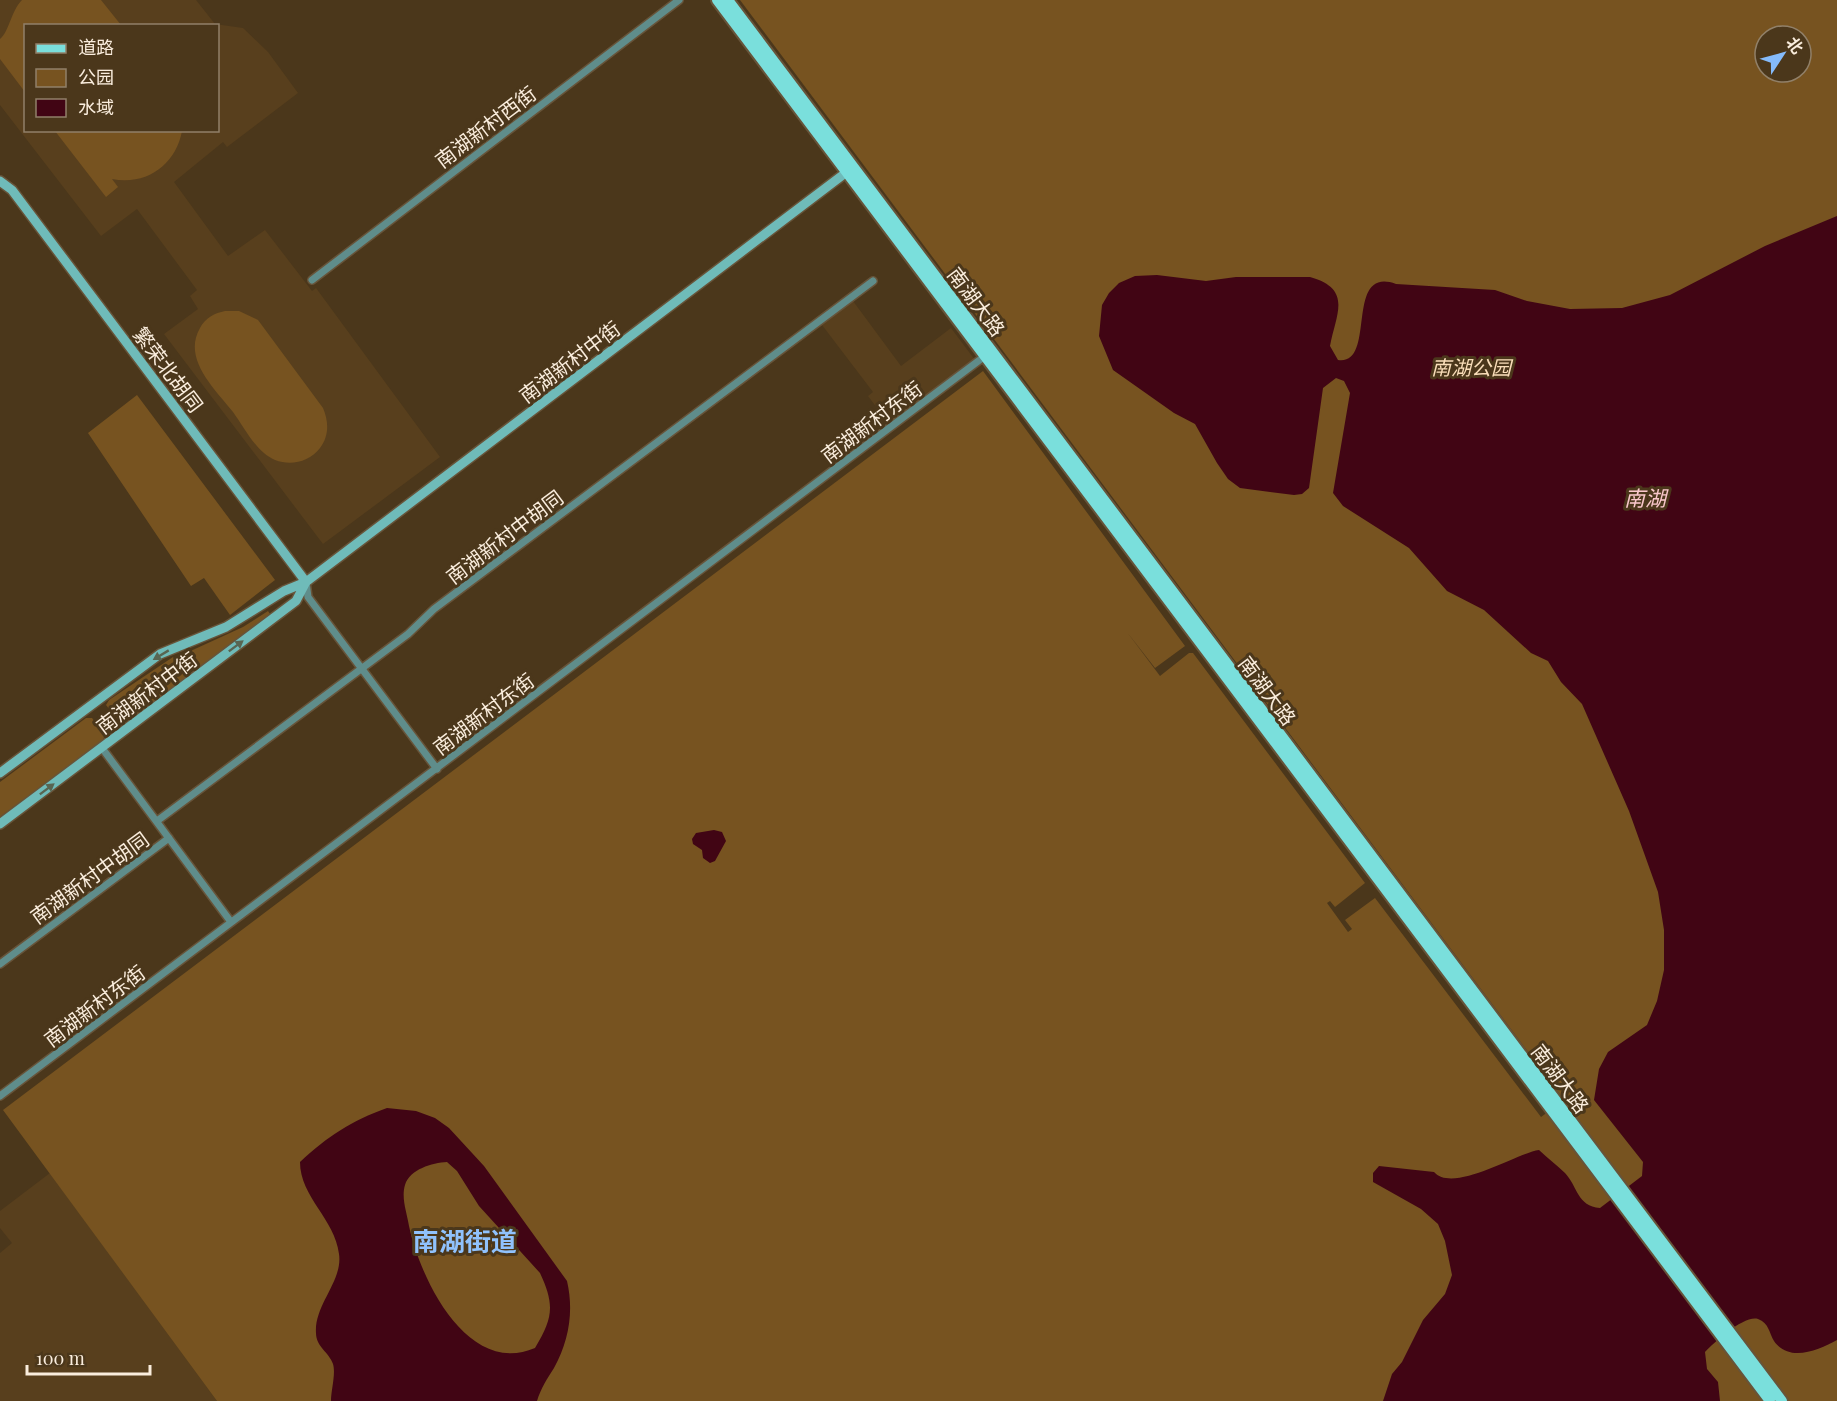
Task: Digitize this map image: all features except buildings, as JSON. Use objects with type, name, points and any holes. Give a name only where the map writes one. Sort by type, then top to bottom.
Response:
[{"type":"main road","name":"南湖大路","points":[[717,0],[849,170],[1737,1349],[1782,1401]]},
{"type":"main road","name":"南湖大路","points":[[728,0],[985,356],[1613,1184]]},
{"type":"main road","name":"南湖大路","points":[[1737,1349],[1770,1401]]},
{"type":"street","name":"南湖新村西街","points":[[312,280],[679,0]]},
{"type":"street","name":"南湖新村中街","points":[[0,773],[160,654],[226,627],[284,591],[306,582],[849,170]]},
{"type":"street","name":"繁荣北胡同","points":[[0,182],[12,190],[306,582]]},
{"type":"street","name":"南湖新村中胡同","points":[[157,821],[408,634],[434,609],[873,281]]},
{"type":"street","name":"南湖新村东街","points":[[0,1096],[985,356]]},
{"type":"street","name":"南湖新村中街","points":[[0,824],[296,601],[306,582]]},
{"type":"street","points":[[306,582],[308,597],[437,769]]},
{"type":"street","points":[[102,748],[231,922]]},
{"type":"street","name":"南湖新村中胡同","points":[[0,964],[169,838]]},
{"type":"shaded area","points":[[0,0],[196,0],[215,24],[24,24],[24,132],[219,132],[219,25],[243,28],[268,52],[298,93],[227,147],[223,142],[174,182],[228,256],[265,230],[312,291],[316,288],[440,457],[323,544],[164,334],[198,309],[190,296],[197,290],[137,209],[101,236],[0,105]]},
{"type":"shaded area","points":[[853,301],[901,366],[951,328],[975,360],[890,425],[868,396],[873,392],[822,325]]},
{"type":"shaded area","points":[[50,1173],[217,1401],[0,1401],[0,1253],[12,1243],[0,1228],[0,1211]]},
{"type":"green space","points":[[22,0],[101,0],[120,24],[24,24],[24,91],[0,59],[0,39],[6,32]]},
{"type":"green space","name":"南湖公园","points":[[740,0],[1837,0],[1837,1401],[217,1401],[3,1110],[983,371],[1185,646],[1155,668],[1127,632],[1160,676],[1189,653],[1193,653],[1365,883],[1335,907],[1330,901],[1327,903],[1348,932],[1352,929],[1345,920],[1375,898],[1541,1117],[1564,1100]]},
{"type":"green space","points":[[56,132],[182,132],[173,153],[158,170],[137,179],[112,179],[118,187],[106,197]]},
{"type":"green space","points":[[225,311],[239,311],[258,320],[323,408],[327,424],[326,434],[320,448],[311,457],[299,462],[287,463],[268,456],[251,439],[203,373],[195,351],[200,328],[207,319]]},
{"type":"green space","points":[[137,395],[275,580],[230,615],[204,578],[191,586],[88,433]]},
{"type":"green space","points":[[268,611],[270,614],[198,669],[184,654],[243,627]]},
{"type":"green space","points":[[173,657],[189,676],[123,725],[121,724],[106,705],[109,700]]},
{"type":"green space","points":[[86,718],[92,718],[105,735],[102,741],[0,817],[0,782]]},
{"type":"water","name":"南湖","points":[[1837,216],[1837,1340],[1813,1351],[1788,1352],[1774,1341],[1762,1321],[1752,1319],[1745,1321],[1730,1330],[1705,1352],[1707,1369],[1718,1382],[1720,1401],[1383,1401],[1392,1374],[1402,1362],[1423,1320],[1445,1294],[1452,1275],[1445,1241],[1438,1224],[1421,1209],[1373,1182],[1373,1173],[1379,1166],[1434,1172],[1443,1177],[1455,1178],[1485,1170],[1539,1150],[1565,1173],[1582,1200],[1600,1208],[1642,1176],[1643,1162],[1594,1100],[1599,1069],[1608,1052],[1647,1025],[1657,1001],[1664,970],[1664,930],[1658,892],[1629,811],[1582,704],[1561,682],[1548,661],[1531,653],[1484,610],[1447,591],[1409,548],[1343,506],[1333,493],[1350,393],[1344,381],[1336,378],[1323,388],[1309,488],[1302,494],[1294,495],[1240,488],[1228,479],[1195,424],[1174,413],[1113,370],[1099,336],[1102,305],[1119,283],[1135,276],[1157,275],[1206,281],[1236,277],[1310,277],[1332,288],[1337,296],[1338,313],[1330,346],[1338,360],[1350,358],[1356,348],[1365,301],[1370,289],[1380,282],[1495,290],[1527,301],[1570,309],[1622,308],[1670,295],[1765,246]]},
{"type":"water","points":[[714,830],[722,832],[726,841],[715,861],[710,863],[703,858],[702,850],[693,844],[692,839],[696,833]]},
{"type":"water","points":[[387,1108],[416,1111],[435,1118],[449,1128],[484,1166],[567,1281],[570,1315],[567,1337],[537,1401],[331,1401],[333,1364],[320,1346],[316,1333],[319,1313],[337,1274],[339,1254],[331,1230],[306,1186],[300,1162],[340,1130]],"holes":[[[447,1162],[457,1171],[479,1206],[540,1273],[545,1284],[550,1311],[535,1348],[511,1353],[488,1348],[468,1336],[436,1295],[424,1271],[409,1226],[404,1200],[405,1185],[417,1171],[435,1164]]]},
{"type":"district","name":"南湖街道","points":[[465,1240]]}]
